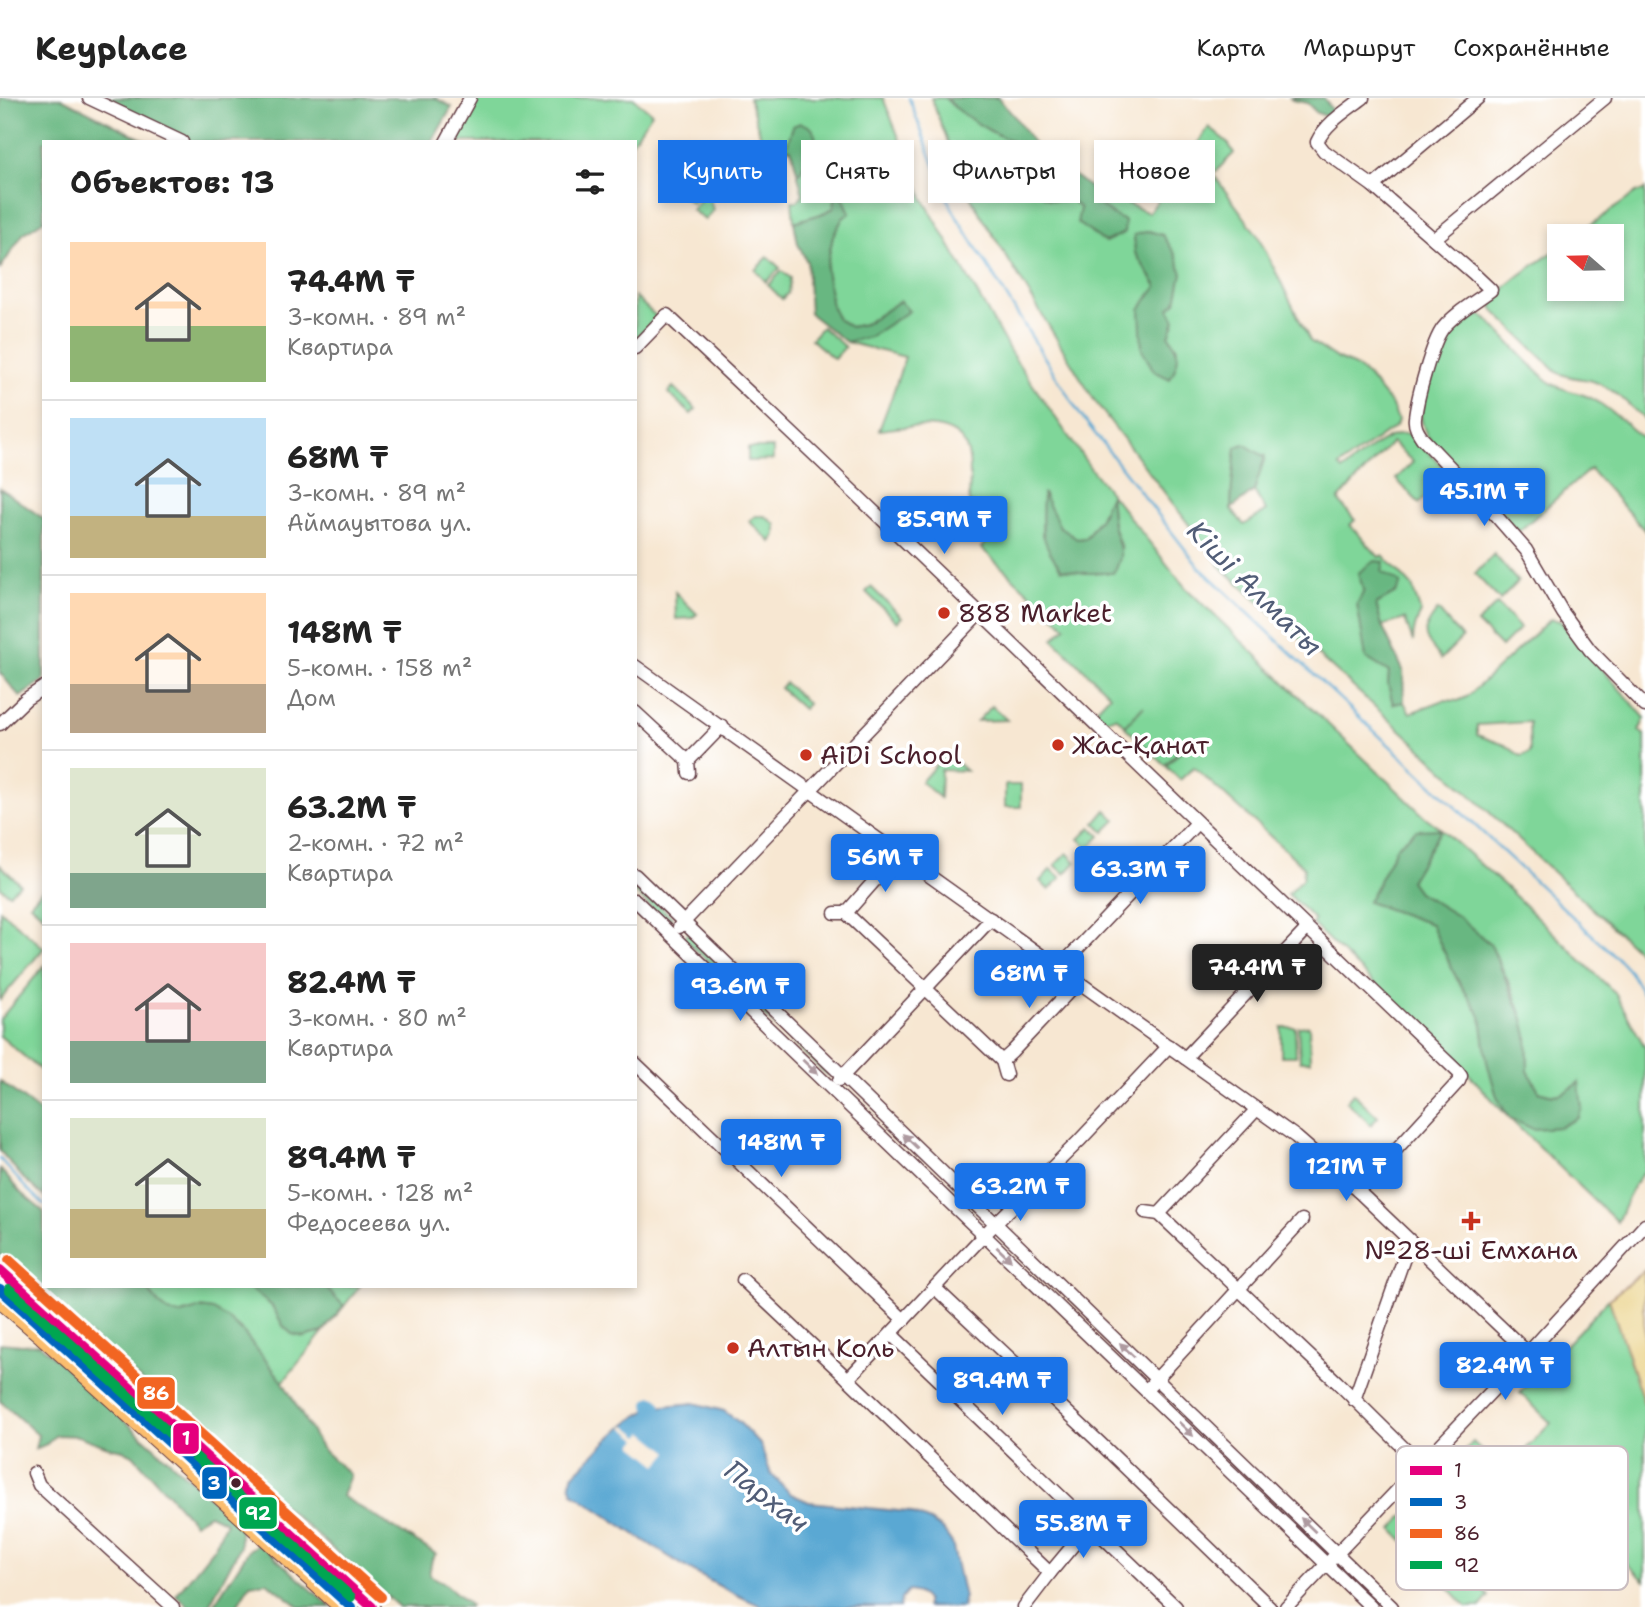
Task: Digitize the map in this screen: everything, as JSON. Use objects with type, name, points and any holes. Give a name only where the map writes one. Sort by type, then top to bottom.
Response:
[{"type":"main road","points":[[0,1270],[372,1607]]},
{"type":"main road","points":[[0,1300],[342,1607]]},
{"type":"main road","points":[[256,1530],[271,1515]]},
{"type":"street","points":[[89,98],[178,140]]},
{"type":"street","points":[[447,140],[470,98]]},
{"type":"street","points":[[1363,98],[1337,117],[1317,142],[1324,151],[1373,186],[1491,290],[1441,330],[1433,346],[1425,375],[1415,420],[1417,429],[1422,438],[1526,550],[1563,613],[1590,650],[1645,706]]},
{"type":"street","points":[[1373,186],[1478,98]]},
{"type":"street","points":[[1434,239],[1605,98]]},
{"type":"street","points":[[637,346],[667,315],[1461,1076],[1358,1191]]},
{"type":"street","points":[[672,934],[980,614]]},
{"type":"street","points":[[637,667],[1296,1137],[1358,1191],[1528,1353]]},
{"type":"street","points":[[0,724],[26,699],[42,688]]},
{"type":"street","points":[[637,714],[689,767],[722,726]]},
{"type":"street","points":[[1059,968],[1197,823]]},
{"type":"street","points":[[900,853],[841,913],[1002,1061],[1006,1075]]},
{"type":"street","points":[[637,877],[1392,1607]]},
{"type":"street","points":[[637,902],[1371,1607]]},
{"type":"street","points":[[832,1088],[991,919]]},
{"type":"street","points":[[1185,1058],[1307,929]]},
{"type":"street","points":[[1002,1061],[1078,982]]},
{"type":"street","points":[[848,1379],[1169,1046]]},
{"type":"street","points":[[637,1065],[904,1320]]},
{"type":"street","points":[[1159,1214],[1257,1109]]},
{"type":"street","points":[[1144,1212],[1159,1214],[1401,1446]]},
{"type":"street","points":[[1146,1390],[1302,1220]]},
{"type":"street","points":[[1439,1446],[1645,1225]]},
{"type":"street","points":[[1354,1400],[1410,1241]]},
{"type":"street","points":[[743,1280],[1049,1573]]},
{"type":"street","points":[[935,1288],[1270,1607]]},
{"type":"street","points":[[891,1334],[1177,1607]]},
{"type":"street","points":[[34,1473],[39,1485],[173,1607]]},
{"type":"street","points":[[1286,1607],[1396,1491]]},
{"type":"street","points":[[1024,1607],[1090,1524]]},
{"type":"green space","points":[[0,98],[61,98],[144,140],[42,140],[42,221],[23,234],[0,269]]},
{"type":"green space","points":[[95,98],[435,98],[452,107],[433,140],[182,140]]},
{"type":"green space","points":[[478,98],[633,98],[652,113],[633,140],[455,140]]},
{"type":"green space","points":[[749,98],[883,98],[900,140],[814,140],[793,126],[787,146],[787,140],[762,140]]},
{"type":"green space","points":[[931,98],[945,98],[990,131],[1010,140],[947,140]]},
{"type":"green space","points":[[945,98],[998,98],[1031,140],[1009,140],[1002,137]]},
{"type":"green space","points":[[1290,98],[1324,98],[1332,110],[1328,117],[1317,113],[1307,103]]},
{"type":"green space","points":[[800,123],[809,126],[815,138],[801,140],[801,170],[798,175],[791,149],[787,149],[793,126]]},
{"type":"green space","points":[[1209,127],[1228,143],[1234,153],[1215,172],[1215,140],[1200,140]]},
{"type":"green space","points":[[914,175],[924,200],[1011,353],[1091,469],[1186,588],[1424,816],[1441,829],[1506,887],[1615,993],[1645,1047],[1645,1170],[1634,1185],[1617,1222],[1509,1118],[1467,1072],[1312,924],[1315,920],[1288,894],[1303,878],[1304,867],[1194,767],[1180,780],[1166,766],[1185,747],[1165,765],[1125,727],[1144,706],[1125,725],[1116,717],[1100,722],[1092,714],[1110,695],[1053,639],[1066,627],[981,548],[990,538],[974,523],[981,515],[997,530],[999,528],[973,503],[969,503],[970,465],[963,441],[954,433],[930,426],[879,430],[905,357],[846,342],[869,337],[883,327],[900,301],[865,324],[850,327],[838,319],[832,308],[826,269],[833,236],[849,213],[845,203],[914,203]],"holes":[[[1043,495],[1060,527],[1077,539],[1085,538],[1100,518],[1110,496],[1113,525],[1121,548],[1042,536]],[[1441,830],[1410,881],[1418,892],[1459,917],[1491,945],[1523,1019],[1527,1036],[1528,1071],[1539,1091],[1560,1094],[1579,1083],[1533,1129],[1487,1062],[1481,1016],[1457,979],[1431,924],[1368,902]]]},
{"type":"green space","points":[[1215,177],[1258,236],[1310,341],[1368,376],[1391,404],[1398,420],[1396,426],[1339,466],[1343,470],[1376,444],[1405,434],[1413,436],[1442,466],[1446,475],[1419,503],[1396,479],[1413,462],[1392,442],[1338,500],[1355,520],[1350,525],[1379,557],[1383,555],[1412,586],[1421,613],[1413,642],[1405,619],[1382,626],[1376,604],[1396,593],[1381,572],[1383,562],[1359,573],[1364,591],[1366,658],[1389,672],[1388,684],[1393,704],[1404,702],[1410,713],[1444,700],[1458,701],[1467,697],[1551,619],[1560,621],[1645,718],[1639,731],[1645,735],[1645,911],[1640,905],[1642,955],[1222,568],[1094,400],[974,203],[1075,203],[1080,208],[1111,214],[1098,203],[1125,203],[1149,213],[1156,203],[1215,203]],"holes":[[[1149,231],[1168,308],[1169,336],[1177,348],[1170,379],[1157,286],[1135,253],[1134,236]],[[1264,457],[1254,491],[1266,511],[1244,525],[1231,509],[1232,485]],[[1529,722],[1530,753],[1521,756],[1505,745],[1477,735],[1477,725]]]},
{"type":"green space","points":[[1080,180],[1090,188],[1094,203],[1125,221],[1124,233],[1105,242],[1077,223],[1080,208],[1074,203],[1080,203]]},
{"type":"green space","points":[[1645,189],[1645,420],[1622,398],[1602,385],[1557,372],[1492,306],[1502,290],[1547,256],[1547,301],[1624,301],[1624,224],[1592,224]]},
{"type":"green space","points":[[801,197],[801,203],[835,203],[834,208],[794,222],[792,201],[798,201]]},
{"type":"green space","points":[[698,203],[711,203],[713,210],[705,220],[692,210]]},
{"type":"green space","points":[[835,203],[846,203],[850,213],[843,218],[833,236],[826,269],[832,308],[838,319],[850,327],[865,324],[900,301],[909,311],[869,337],[846,342],[810,314],[807,262],[798,244],[794,222],[834,208]]},
{"type":"green space","points":[[1149,231],[1163,235],[1177,257],[1182,273],[1176,302],[1169,308],[1175,320],[1169,336],[1178,357],[1170,379],[1154,371],[1142,350],[1140,309],[1157,286],[1135,253],[1134,235]]},
{"type":"green space","points":[[768,257],[780,268],[766,282],[755,270]]},
{"type":"green space","points":[[782,271],[790,278],[788,293],[782,299],[768,285]]},
{"type":"green space","points":[[637,299],[657,317],[637,338]]},
{"type":"green space","points":[[1474,312],[1486,318],[1548,381],[1593,399],[1645,440],[1645,531],[1590,469],[1518,532],[1427,436],[1421,411],[1439,352],[1455,324]]},
{"type":"green space","points":[[822,327],[845,347],[834,359],[811,339]]},
{"type":"green space","points":[[673,387],[696,409],[691,414],[668,393]]},
{"type":"green space","points":[[1244,444],[1265,457],[1254,491],[1231,509],[1236,447]]},
{"type":"green space","points":[[748,448],[773,448],[773,460],[748,461]]},
{"type":"green space","points":[[0,488],[42,518],[42,681],[20,697],[0,673]]},
{"type":"green space","points":[[1043,493],[1060,527],[1077,539],[1086,538],[1100,518],[1110,495],[1112,520],[1120,549],[1119,560],[1113,573],[1085,573],[1061,569],[1048,549],[1043,533]]},
{"type":"green space","points":[[755,516],[765,516],[776,525],[776,535],[771,542],[749,521]]},
{"type":"green space","points":[[1494,554],[1518,582],[1500,600],[1475,574]]},
{"type":"green space","points":[[1374,561],[1384,562],[1382,572],[1401,583],[1396,593],[1376,604],[1382,626],[1403,670],[1404,702],[1393,704],[1388,684],[1389,672],[1366,658],[1357,604],[1364,591],[1358,573]]},
{"type":"green space","points":[[871,587],[902,617],[897,622],[866,592]]},
{"type":"green space","points":[[675,592],[697,614],[692,618],[676,619]]},
{"type":"green space","points":[[1497,604],[1520,628],[1501,647],[1477,623]]},
{"type":"green space","points":[[1438,610],[1462,638],[1441,659],[1426,635],[1428,625]]},
{"type":"green space","points":[[785,683],[808,704],[803,709],[780,688]]},
{"type":"green space","points":[[992,706],[1007,720],[977,721]]},
{"type":"green space","points":[[946,753],[966,771],[941,770],[940,798],[921,782]]},
{"type":"green space","points":[[1005,785],[1021,785],[1021,807],[1005,807]]},
{"type":"green space","points":[[1106,810],[1116,820],[1104,832],[1095,823]]},
{"type":"green space","points":[[1091,827],[1100,836],[1089,848],[1079,839]]},
{"type":"green space","points":[[1441,829],[1410,881],[1418,892],[1459,917],[1491,945],[1523,1019],[1527,1036],[1528,1071],[1539,1091],[1560,1094],[1579,1082],[1582,1108],[1578,1118],[1560,1127],[1533,1129],[1509,1118],[1497,1097],[1487,1062],[1481,1016],[1457,979],[1431,924],[1368,902],[1397,846],[1416,830]]},
{"type":"green space","points":[[1067,853],[1076,862],[1065,874],[1055,865]]},
{"type":"green space","points":[[0,865],[20,884],[9,894],[0,887]]},
{"type":"green space","points":[[1051,869],[1061,878],[1049,890],[1040,881]]},
{"type":"green space","points":[[637,883],[672,917],[667,923],[637,894]]},
{"type":"green space","points":[[42,890],[42,914],[30,904]]},
{"type":"green space","points":[[0,910],[42,946],[42,950],[0,1000]]},
{"type":"green space","points":[[689,932],[833,1069],[827,1075],[683,938]]},
{"type":"green space","points":[[42,968],[42,1071],[0,1036],[0,1019]]},
{"type":"green space","points":[[1309,1026],[1310,1061],[1300,1061],[1298,1027]]},
{"type":"green space","points":[[1281,1027],[1295,1027],[1296,1056],[1281,1056]]},
{"type":"green space","points":[[0,1081],[42,1113],[42,1195],[0,1151]]},
{"type":"green space","points":[[1353,1093],[1378,1117],[1371,1125],[1346,1101]]},
{"type":"green space","points":[[0,1169],[21,1193],[42,1210],[42,1288],[146,1288],[169,1312],[180,1315],[200,1308],[213,1310],[228,1319],[243,1332],[283,1382],[321,1448],[350,1475],[342,1496],[436,1554],[432,1559],[429,1575],[443,1582],[470,1605],[469,1607],[399,1607],[0,1257]]},
{"type":"green space","points":[[0,1282],[263,1515],[255,1522],[0,1295]]},
{"type":"green space","points":[[146,1288],[250,1288],[272,1306],[284,1327],[304,1337],[323,1332],[283,1382],[243,1332],[228,1319],[189,1311],[180,1315],[169,1312]]},
{"type":"green space","points":[[250,1288],[326,1288],[344,1306],[323,1332],[304,1337],[292,1334],[284,1327],[272,1306]]},
{"type":"green space","points":[[326,1288],[358,1288],[344,1306]]},
{"type":"green space","points":[[1609,1299],[1645,1406],[1645,1581],[1628,1565],[1628,1446],[1529,1446],[1551,1423],[1520,1393]]},
{"type":"green space","points":[[0,1343],[39,1344],[240,1524],[240,1547],[208,1607],[189,1607],[176,1595],[215,1546],[226,1522],[209,1514],[194,1523],[133,1455],[123,1450],[78,1436],[56,1435],[47,1444],[35,1449],[38,1435],[0,1401]]},
{"type":"green space","points":[[276,1527],[363,1607],[349,1607],[269,1534]]},
{"type":"green space","points":[[259,1543],[331,1607],[300,1607],[267,1582],[250,1584],[236,1607],[212,1607],[249,1550]]},
{"type":"green space","points":[[1451,1590],[1483,1590],[1489,1596],[1480,1607],[1467,1607]]},
{"type":"sand","points":[[1645,1270],[1644,1275],[1645,1406],[1609,1299]]},
{"type":"water","points":[[694,1403],[724,1411],[740,1423],[760,1444],[771,1474],[791,1494],[809,1502],[908,1512],[943,1530],[952,1543],[964,1597],[963,1607],[926,1607],[926,1600],[922,1596],[908,1591],[901,1599],[900,1607],[764,1607],[689,1569],[573,1493],[570,1483],[573,1475],[633,1419],[660,1407]]},
{"type":"pier","points":[[626,1425],[640,1436],[644,1432],[669,1452],[658,1465],[633,1445],[638,1439],[623,1427]]},
{"type":"waterway","name":"Кіші Алматы","points":[[909,98],[945,194],[957,217],[1079,413],[1199,567],[1620,961],[1630,972],[1645,998]]},
{"type":"waterway","name":"Пархач","points":[[0,1159],[42,1203]]},
{"type":"waterway","name":"Пархач","points":[[653,1404],[654,1408]]},
{"type":"transit line","name":"86","points":[[9,1260],[381,1597]]},
{"type":"transit line","name":"1","points":[[0,1270],[372,1607]]},
{"type":"transit line","name":"3","points":[[0,1289],[351,1607]]},
{"type":"transit line","name":"92","points":[[9,1289],[351,1597]]},
{"type":"place","name":"888 Market","points":[[944,613]]},
{"type":"place","name":"Жас-Қанат","points":[[1058,745]]},
{"type":"place","name":"AiDi School","points":[[806,755]]},
{"type":"place","name":"№28-ші Емхана","points":[[1471,1221]]},
{"type":"place","name":"Алтын Коль","points":[[733,1348]]}]
